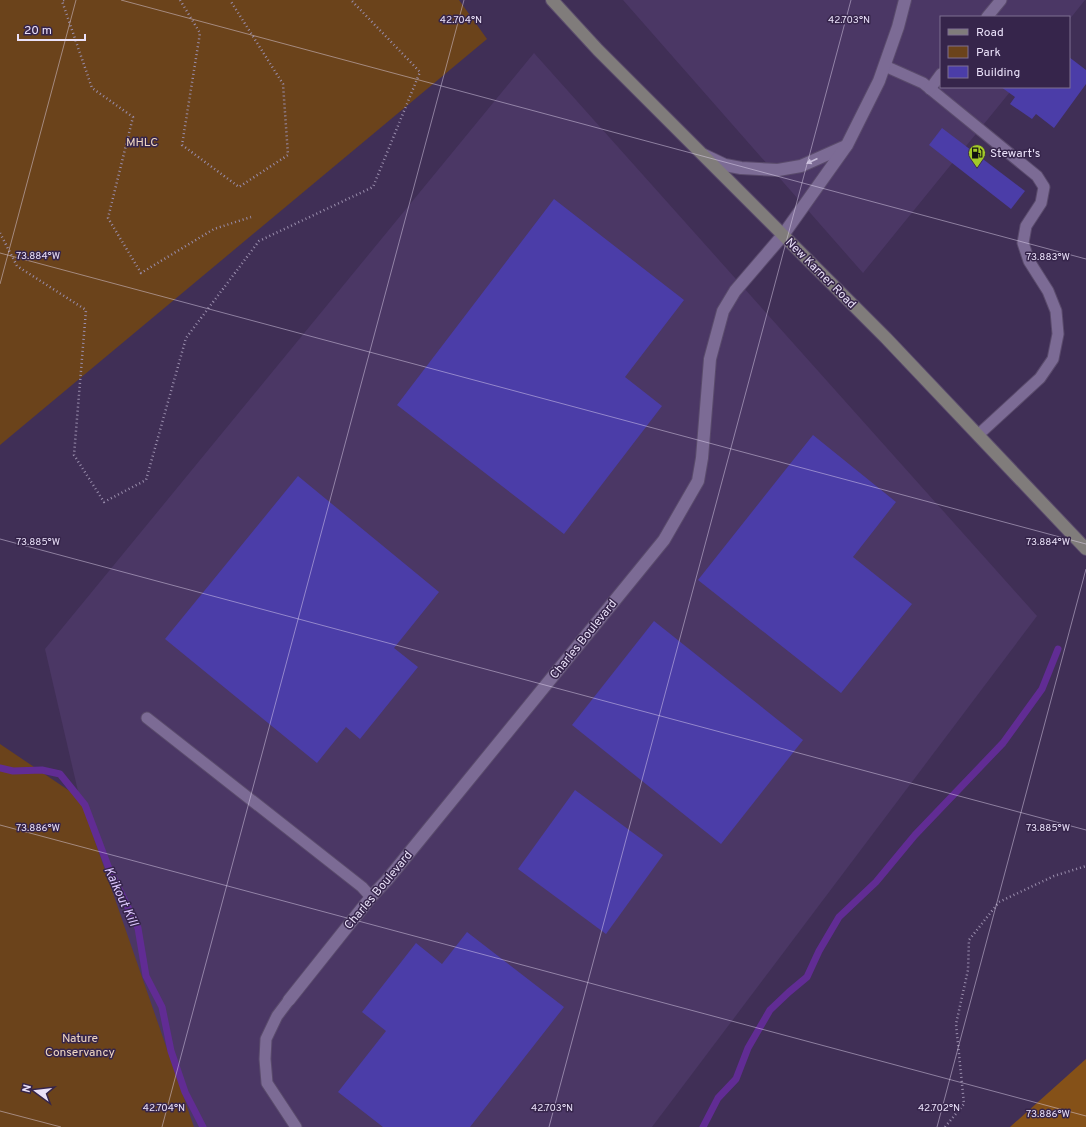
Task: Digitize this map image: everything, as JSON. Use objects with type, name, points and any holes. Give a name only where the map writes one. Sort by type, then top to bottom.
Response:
[{"type":"main road","name":"New Karner Road","points":[[552,0],[598,50],[886,338],[1086,549]]},
{"type":"street","name":"Charles Boulevard","points":[[289,1000],[371,897],[387,880],[664,540],[698,481],[702,458],[710,359],[722,311],[735,291],[783,235],[847,145],[880,81],[898,27],[905,0]]},
{"type":"street","points":[[699,152],[725,165],[747,169],[778,170],[801,166],[847,145]]},
{"type":"lane","points":[[988,16],[1001,0]]},
{"type":"lane","points":[[885,66],[923,83],[1037,176],[1044,187],[1041,203],[1026,226],[1023,242],[1029,261],[1048,291],[1056,311],[1058,334],[1053,358],[1040,378],[978,435]]},
{"type":"lane","points":[[930,89],[940,75]]},
{"type":"lane","points":[[147,718],[362,887],[371,897]]},
{"type":"lane","points":[[289,1000],[278,1016],[266,1039],[265,1059],[267,1083],[296,1127]]},
{"type":"path","points":[[64,0],[62,1],[92,88],[133,117],[108,218],[141,273],[214,229],[251,216]]},
{"type":"path","points":[[180,0],[200,33],[182,144],[239,187],[288,156],[283,84],[230,0]]},
{"type":"path","points":[[0,233],[17,266],[86,310],[74,456],[104,502],[146,480],[186,338],[259,241],[373,186],[420,72],[351,0]]},
{"type":"path","points":[[945,1127],[964,1104],[956,1024],[968,970],[969,940],[999,902],[1054,876],[1086,866]]},
{"type":"shaded area","points":[[623,0],[1085,0],[1070,19],[1070,16],[940,16],[940,88],[1013,88],[863,273]]},
{"type":"shaded area","points":[[534,53],[1037,616],[652,1127],[156,1127],[45,649]]},
{"type":"shaded area","points":[[1086,1059],[1086,1127],[1010,1127]]},
{"type":"green space","name":"MHLC","points":[[0,0],[459,0],[487,39],[0,445]]},
{"type":"green space","name":"Nature Conservancy","points":[[0,744],[80,798],[194,1127],[0,1127]]},
{"type":"building","points":[[1070,58],[1086,70],[1086,84],[1054,128],[1036,114],[1032,119],[1010,104],[1015,97],[1002,88],[1070,88]]},
{"type":"building","name":"Stewart's","points":[[942,128],[1025,191],[1011,209],[929,145]]},
{"type":"building","points":[[554,199],[684,300],[625,377],[662,406],[564,534],[397,405]]},
{"type":"building","points":[[813,435],[896,502],[853,557],[912,604],[841,693],[698,580]]},
{"type":"building","points":[[298,476],[439,592],[394,648],[418,667],[360,739],[346,727],[317,763],[165,639]]},
{"type":"building","points":[[654,621],[803,740],[721,844],[572,725]]},
{"type":"building","points":[[575,790],[663,855],[606,934],[518,869]]},
{"type":"building","points":[[467,932],[564,1007],[470,1127],[383,1127],[338,1092],[386,1031],[362,1012],[416,943],[442,964]]},
{"type":"waterway","points":[[703,1127],[718,1098],[736,1079],[748,1048],[770,1010],[807,977],[819,951],[839,917],[876,882],[915,835],[1003,743],[1042,689],[1058,649]]},
{"type":"waterway","name":"Kaikout Kill","points":[[0,768],[13,771],[42,770],[60,774],[85,805],[108,866],[138,928],[146,976],[162,1007],[171,1051],[185,1092],[203,1127]]},
{"type":"place","name":"Stewart's","points":[[977,168]]}]
